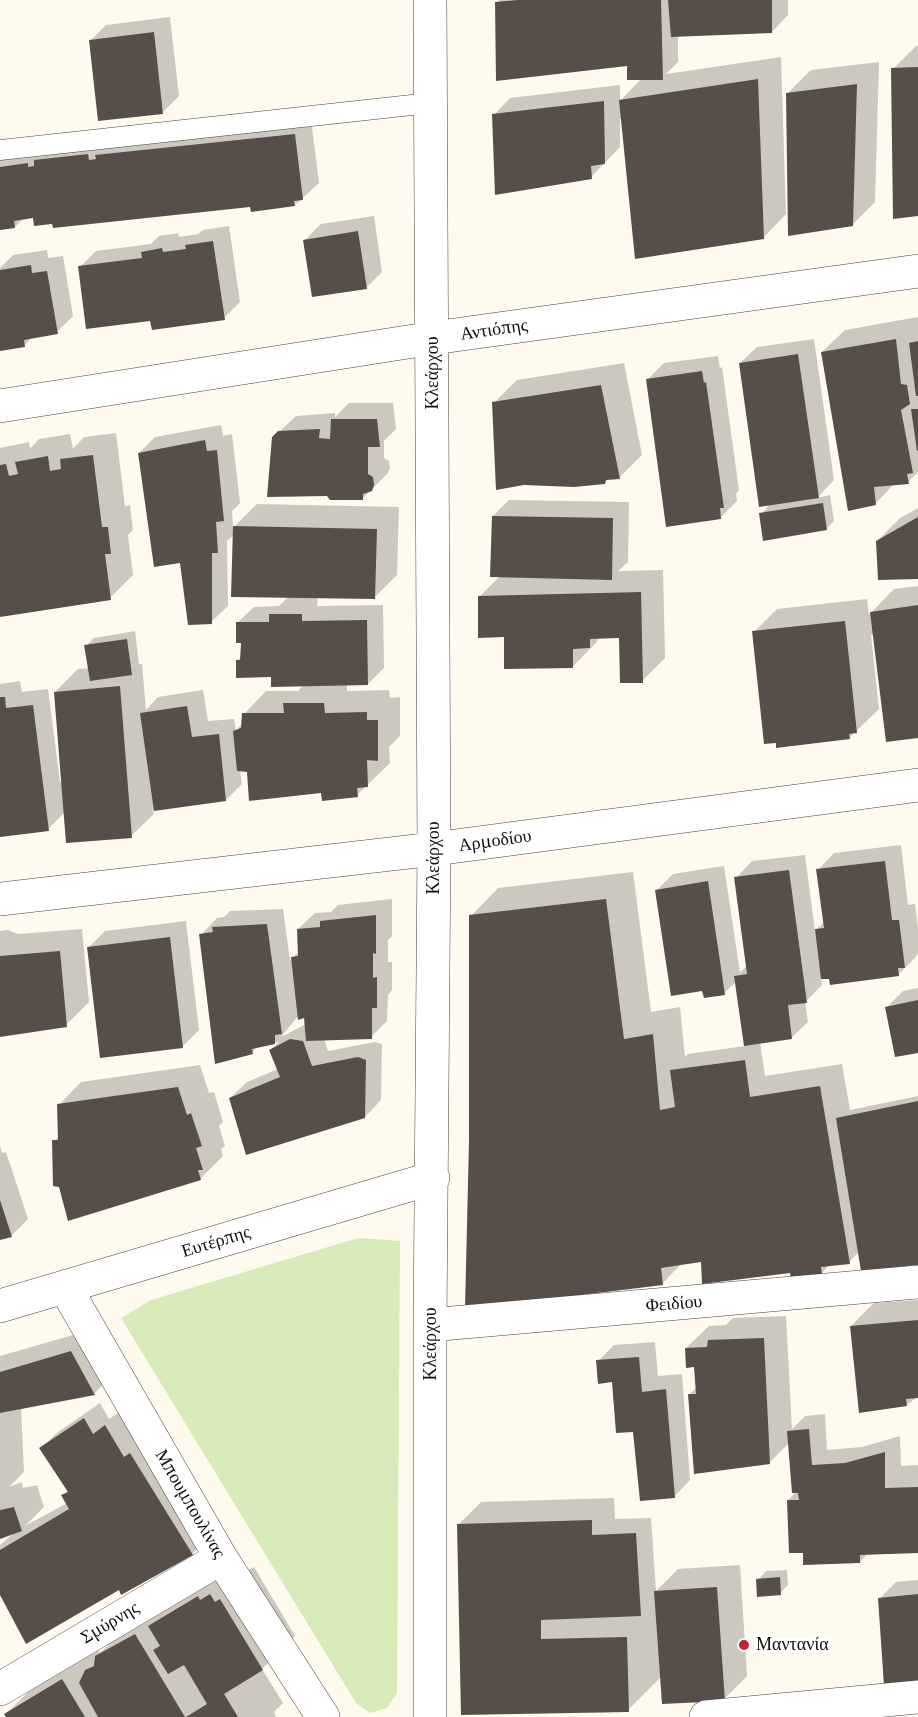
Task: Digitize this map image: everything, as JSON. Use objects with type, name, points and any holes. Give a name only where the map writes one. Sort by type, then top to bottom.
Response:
[{"type":"street","name":"Κλεάρχου","points":[[430,0],[434,849],[430,1325],[430,1717]]},
{"type":"street","name":"Αντιόπης","points":[[0,406],[433,338],[918,271]]},
{"type":"street","name":"Αρμοδίου","points":[[0,898],[434,849],[918,785]]},
{"type":"street","name":"Ευτέρπης","points":[[0,1306],[433,1178]]},
{"type":"street","name":"Φειδίου","points":[[430,1325],[918,1282]]},
{"type":"street","name":"Μπουμπουλίνας","points":[[65,1287],[221,1558],[323,1717]]},
{"type":"street","name":"Σμύρνης","points":[[0,1689],[221,1558]]},
{"type":"street","points":[[706,1717],[918,1697]]},
{"type":"lane","points":[[0,150],[430,103]]},
{"type":"green space","points":[[358,1238],[400,1241],[397,1693],[387,1708],[370,1713],[356,1703],[121,1318],[151,1300]]},
{"type":"building","points":[[661,0],[663,80],[627,80],[627,66],[496,81],[495,2]]},
{"type":"building","points":[[668,0],[772,0],[772,33],[671,37]]},
{"type":"building","points":[[154,32],[163,114],[98,121],[89,40]]},
{"type":"building","points":[[918,67],[918,216],[893,219],[891,68]]},
{"type":"building","points":[[758,79],[764,239],[635,259],[619,100]]},
{"type":"building","points":[[857,84],[853,226],[788,236],[786,93]]},
{"type":"building","points":[[604,101],[605,164],[591,166],[592,179],[495,195],[492,114]]},
{"type":"building","points":[[295,134],[303,200],[294,201],[295,206],[251,212],[250,207],[53,228],[52,224],[34,226],[33,218],[14,221],[15,228],[0,230],[0,167],[28,163],[28,167],[34,166],[34,160],[88,154],[89,160],[96,159],[95,155]]},
{"type":"building","points":[[358,231],[367,289],[312,297],[303,240]]},
{"type":"building","points":[[213,241],[225,320],[152,330],[150,321],[86,329],[78,266],[142,258],[141,252],[162,248],[163,252],[186,249],[185,245]]},
{"type":"building","points":[[31,265],[32,273],[47,271],[58,334],[24,340],[25,347],[0,351],[0,270]]},
{"type":"building","points":[[896,339],[901,384],[907,385],[910,404],[901,410],[913,473],[907,474],[909,484],[874,487],[876,505],[848,511],[821,352]]},
{"type":"building","points":[[918,341],[918,396],[916,396],[909,343]]},
{"type":"building","points":[[798,354],[819,498],[759,507],[739,363]]},
{"type":"building","points":[[702,371],[704,383],[706,382],[724,508],[720,508],[721,519],[666,527],[646,379]]},
{"type":"building","points":[[601,385],[620,479],[606,480],[605,484],[574,487],[524,485],[496,490],[492,402]]},
{"type":"building","points":[[911,409],[918,409],[918,451],[917,451]]},
{"type":"building","points":[[331,419],[377,419],[380,447],[368,447],[368,474],[373,477],[374,485],[372,491],[363,494],[363,500],[330,500],[327,496],[267,497],[272,437],[278,431],[320,429],[319,438],[330,439]]},
{"type":"building","points":[[205,440],[207,451],[217,450],[224,521],[216,522],[218,553],[212,553],[212,624],[188,625],[180,563],[154,567],[138,453]]},
{"type":"building","points":[[93,455],[102,527],[108,527],[111,554],[105,554],[111,600],[0,617],[0,465],[6,464],[9,476],[18,474],[15,462],[48,456],[50,471],[61,469],[60,459]]},
{"type":"building","points":[[823,503],[827,530],[763,541],[759,513]]},
{"type":"building","points":[[492,516],[613,518],[612,580],[490,577]]},
{"type":"building","points":[[918,517],[918,579],[878,580],[876,541]]},
{"type":"building","points":[[233,526],[377,529],[375,599],[231,597]]},
{"type":"building","points":[[641,592],[643,683],[620,683],[619,638],[590,639],[590,648],[573,649],[573,668],[504,669],[504,637],[478,638],[478,596]]},
{"type":"building","points":[[918,605],[918,738],[886,742],[870,612]]},
{"type":"building","points":[[269,614],[302,614],[302,621],[367,620],[368,685],[271,687],[271,677],[236,678],[236,660],[240,660],[241,643],[236,643],[236,622],[269,622]]},
{"type":"building","points":[[845,621],[857,733],[849,734],[850,739],[776,748],[776,743],[764,744],[752,631]]},
{"type":"building","points":[[127,639],[132,675],[90,681],[84,645]]},
{"type":"building","points":[[120,686],[132,838],[66,843],[54,692]]},
{"type":"building","points":[[0,697],[5,697],[6,708],[33,705],[49,831],[0,837]]},
{"type":"building","points":[[283,703],[324,703],[325,713],[367,712],[367,720],[378,720],[378,761],[367,760],[368,787],[357,788],[358,797],[322,801],[321,793],[249,801],[247,772],[237,771],[233,731],[241,728],[242,713],[284,713]]},
{"type":"building","points":[[187,706],[192,737],[219,734],[226,801],[154,811],[140,713]]},
{"type":"building","points":[[885,861],[892,920],[899,920],[905,968],[898,968],[899,976],[830,985],[829,979],[821,979],[815,929],[824,928],[816,869]]},
{"type":"building","points":[[789,870],[807,1003],[788,1005],[792,1039],[744,1046],[734,976],[747,974],[734,877]]},
{"type":"building","points":[[708,881],[725,995],[704,998],[702,991],[671,996],[655,890]]},
{"type":"building","points":[[606,899],[624,1039],[653,1034],[660,1110],[675,1107],[670,1070],[745,1060],[750,1097],[820,1086],[850,1264],[821,1267],[822,1275],[791,1280],[790,1273],[702,1284],[701,1262],[661,1268],[663,1285],[465,1309],[469,1141],[469,915]]},
{"type":"building","points":[[376,915],[376,954],[373,953],[373,978],[377,977],[377,1008],[372,1008],[372,1039],[306,1041],[304,1018],[298,1020],[291,957],[298,956],[297,929],[320,927],[320,921]]},
{"type":"building","points":[[267,924],[282,1034],[275,1035],[275,1044],[252,1049],[253,1054],[215,1064],[199,934],[213,932],[212,927]]},
{"type":"building","points":[[170,937],[183,1048],[100,1058],[87,947]]},
{"type":"building","points":[[60,951],[67,1027],[0,1037],[0,956]]},
{"type":"building","points":[[918,1000],[918,1053],[895,1057],[885,1007]]},
{"type":"building","points":[[290,1039],[303,1041],[312,1066],[358,1057],[366,1060],[365,1118],[246,1155],[229,1098],[280,1077],[269,1050]]},
{"type":"building","points":[[178,1087],[187,1115],[191,1113],[202,1146],[196,1148],[203,1170],[198,1170],[201,1180],[68,1221],[59,1187],[53,1186],[52,1140],[58,1140],[57,1104]]},
{"type":"building","points":[[918,1101],[918,1265],[861,1271],[836,1118]]},
{"type":"building","points":[[0,1200],[12,1237],[0,1240]]},
{"type":"building","points":[[918,1320],[918,1398],[906,1399],[907,1406],[859,1413],[850,1326]]},
{"type":"building","points":[[764,1338],[770,1464],[694,1474],[688,1394],[696,1394],[694,1367],[686,1368],[685,1348],[707,1347],[708,1340]]},
{"type":"building","points":[[71,1351],[95,1395],[0,1413],[0,1372]]},
{"type":"building","points":[[639,1357],[642,1392],[666,1389],[675,1498],[640,1501],[633,1432],[616,1433],[612,1382],[598,1384],[596,1360]]},
{"type":"building","points":[[84,1418],[93,1434],[105,1425],[124,1457],[130,1453],[193,1555],[121,1595],[119,1590],[26,1644],[0,1595],[0,1550],[69,1509],[61,1495],[68,1492],[39,1448]]},
{"type":"building","points":[[809,1429],[812,1465],[845,1463],[885,1452],[885,1488],[918,1487],[918,1553],[860,1555],[860,1563],[803,1565],[803,1553],[789,1553],[787,1500],[799,1500],[798,1493],[792,1493],[787,1431]]},
{"type":"building","points":[[14,1507],[22,1531],[0,1539],[0,1510]]},
{"type":"building","points":[[592,1520],[592,1535],[636,1533],[641,1616],[541,1620],[541,1639],[627,1637],[629,1712],[461,1715],[457,1524]]},
{"type":"building","points":[[780,1577],[781,1595],[757,1597],[756,1579]]},
{"type":"building","points":[[717,1587],[725,1701],[662,1704],[654,1591]]},
{"type":"building","points":[[210,1594],[215,1602],[220,1599],[263,1670],[224,1694],[238,1717],[186,1717],[207,1704],[184,1665],[168,1674],[153,1650],[160,1646],[148,1626],[198,1596],[200,1600]]},
{"type":"building","points":[[918,1594],[918,1683],[884,1686],[878,1598]]},
{"type":"building","points":[[135,1634],[185,1717],[98,1717],[79,1683],[85,1670],[94,1666],[95,1656]]},
{"type":"building","points":[[62,1679],[85,1717],[6,1717],[4,1714]]},
{"type":"place","name":"Μαντανία","points":[[744,1645]]}]
